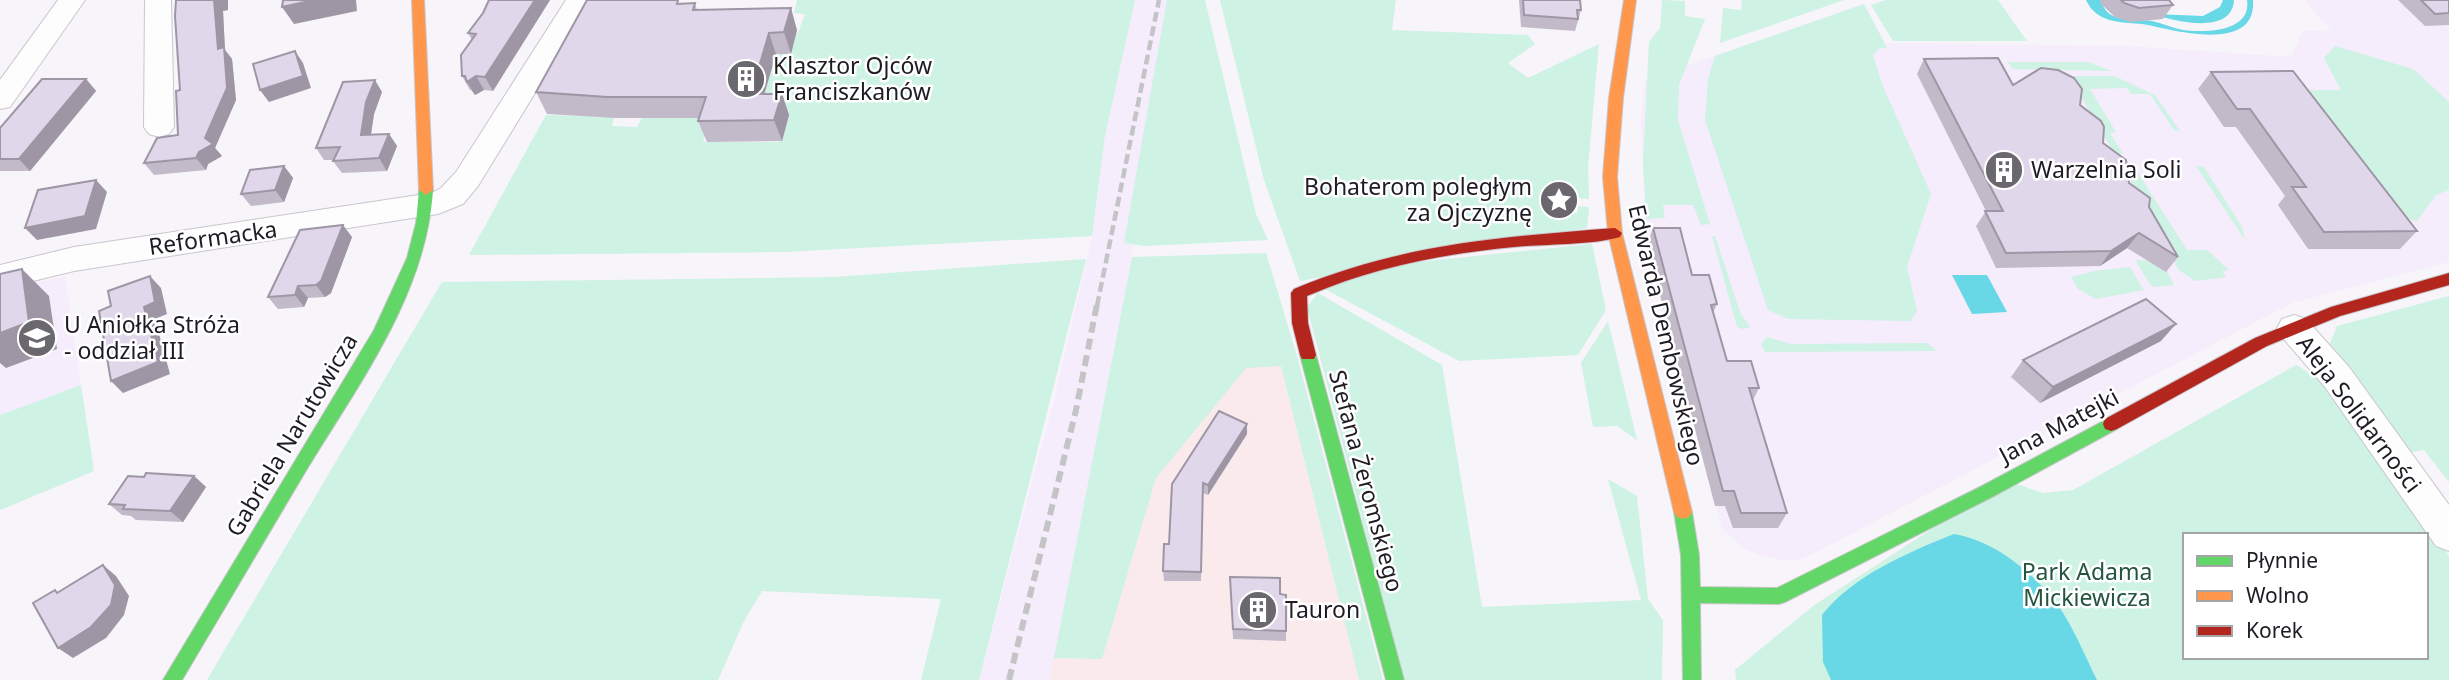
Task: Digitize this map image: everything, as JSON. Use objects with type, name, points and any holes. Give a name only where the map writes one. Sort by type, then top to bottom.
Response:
[{"type":"street","points":[[0,100],[72,0]]},
{"type":"street","points":[[158,0],[159,127]]},
{"type":"street","name":"Gabriela Narutowicza","points":[[172,680],[392,311],[420,246],[427,205],[418,0]]},
{"type":"street","points":[[427,205],[445,200],[467,178],[579,0]]},
{"type":"street","name":"Edwarda Dembowskiego","points":[[1630,0],[1616,98],[1610,177],[1615,233],[1684,516],[1690,555],[1692,680]]},
{"type":"street","name":"Reformacka","points":[[0,276],[74,258],[427,205]]},
{"type":"street","name":"Stefana Żeromskiego","points":[[1395,680],[1300,323],[1299,293],[1341,274],[1400,257],[1472,246],[1615,233]]},
{"type":"street","name":"Jana Matejki","points":[[1691,595],[1779,596],[1977,496],[2262,342],[2336,312],[2449,279]]},
{"type":"street","name":"Aleja Solidarności","points":[[2294,328],[2337,377],[2449,535]]},
{"type":"shaded area","points":[[1135,0],[1181,0],[1050,680],[979,680],[1055,396],[1092,237],[1105,136]]},
{"type":"shaded area","points":[[2304,0],[2449,0],[2449,262],[2292,303],[1809,556],[1797,560],[1781,560],[1758,555],[1745,549],[1722,529],[1646,242],[1641,122],[1645,80],[1864,4],[1886,43],[2127,46],[2291,57],[2303,31],[2331,30]]},
{"type":"shaded area","name":"U Aniołka Stróża - oddział III","points":[[65,276],[81,385],[0,415],[0,291]]},
{"type":"shaded area","points":[[1281,366],[1359,680],[1050,680],[1054,658],[1102,659],[1156,478],[1246,367]]},
{"type":"green space","points":[[797,0],[1135,0],[1105,136],[1092,236],[783,252],[469,255],[546,115],[614,117],[612,126],[637,127],[642,118],[711,118],[703,142],[779,142],[788,113],[756,113],[773,54],[791,53],[791,34],[798,33],[805,14],[794,13]],"holes":[[[871,85],[869,99],[830,101],[826,98],[832,87]]]},
{"type":"green space","points":[[1167,0],[1205,0],[1256,214],[1268,240],[1145,246],[1124,243]]},
{"type":"green space","points":[[1220,0],[1396,0],[1392,30],[1528,35],[1535,44],[1508,63],[1528,78],[1599,44],[1588,167],[1589,199],[1577,198],[1577,192],[1542,190],[1544,210],[1577,213],[1578,206],[1589,207],[1587,228],[1300,281],[1264,180]]},
{"type":"green space","points":[[1662,0],[1685,1],[1685,16],[1705,19],[1679,85],[1678,120],[1710,224],[1701,225],[1693,205],[1663,205],[1665,218],[1646,219],[1643,161],[1649,42],[1660,28]]},
{"type":"green space","points":[[1742,0],[1844,0],[1720,43],[1723,8],[1741,10]]},
{"type":"green space","points":[[1886,0],[1998,0],[2027,41],[1893,41],[1871,5]]},
{"type":"green space","points":[[1864,4],[1887,48],[1880,48],[1873,55],[1882,84],[1931,194],[1907,267],[1917,311],[1910,321],[1788,319],[1768,310],[1705,120],[1708,79],[1715,56]]},
{"type":"green space","points":[[2335,46],[2413,69],[2449,102],[2449,190],[2436,195],[2417,221],[2392,216],[2303,90],[2341,90],[2324,58]]},
{"type":"green space","points":[[2008,62],[2088,62],[2112,71],[2013,69]]},
{"type":"green space","points":[[2069,76],[2114,76],[2155,95],[2180,131],[2174,130],[2150,94],[2131,94],[2127,88],[2090,89],[2116,132],[2110,133],[2123,154],[2114,153]]},
{"type":"green space","points":[[2116,157],[2124,157],[2130,166],[2134,167],[2187,250],[2207,250],[2229,270],[2222,271],[2226,277],[2195,281],[2179,270],[2172,258],[2177,256]]},
{"type":"green space","points":[[2196,166],[2204,167],[2242,227],[2245,240]]},
{"type":"green space","points":[[1712,236],[1715,236],[1740,312],[1750,327],[1737,327]]},
{"type":"green space","points":[[1592,244],[1606,310],[1578,355],[1459,361],[1325,289],[1399,264]]},
{"type":"green space","points":[[1266,253],[1299,363],[1383,680],[1359,680],[1281,366],[1246,368],[1156,478],[1102,659],[1054,658],[1132,257]]},
{"type":"green space","points":[[1086,259],[979,680],[921,680],[941,599],[762,591],[744,621],[718,680],[207,680],[442,282],[834,277]]},
{"type":"green space","points":[[2135,260],[2162,261],[2174,285],[2152,287]]},
{"type":"green space","points":[[2130,267],[2144,290],[2096,299],[2078,289],[2071,277],[2094,271]]},
{"type":"green space","points":[[1318,293],[1442,365],[1482,607],[1641,600],[1608,479],[1637,496],[1648,599],[1663,620],[1662,680],[1404,680],[1307,307]]},
{"type":"green space","points":[[2449,296],[2449,482],[2424,450],[2411,452],[2330,343],[2337,326]]},
{"type":"green space","points":[[1608,321],[1637,440],[1617,426],[1593,427],[1581,363]]},
{"type":"green space","points":[[1767,337],[1791,344],[1928,343],[1936,351],[1765,352],[1761,344]]},
{"type":"green space","name":"Park Adama Mickiewicza","points":[[2296,365],[2325,382],[2449,556],[2449,680],[1736,680],[1735,670],[1813,606],[1949,518],[2014,483],[2043,493],[2073,490]]},
{"type":"green space","points":[[81,385],[94,471],[0,510],[0,415]]},
{"type":"water","points":[[2086,0],[2101,0],[2109,13],[2122,19],[2152,21],[2183,30],[2203,31],[2235,24],[2247,11],[2247,0],[2253,0],[2251,17],[2242,27],[2229,33],[2212,35],[2113,21],[2098,14]]},
{"type":"water","points":[[2223,0],[2234,0],[2231,11],[2213,22],[2187,22],[2153,14],[2203,16],[2220,7]]},
{"type":"water","points":[[1952,275],[1987,275],[2007,312],[1972,314]]},
{"type":"water","points":[[1954,534],[1994,548],[2018,564],[2040,584],[2063,613],[2097,680],[1831,680],[1823,662],[1822,615],[1865,577],[1900,557]]},
{"type":"building","points":[[176,0],[214,0],[218,49],[224,47],[227,88],[205,138],[213,144],[199,152],[196,158],[144,163],[157,138],[178,135],[176,91],[180,90]]},
{"type":"building","points":[[283,0],[314,0],[282,7]]},
{"type":"building","points":[[489,0],[535,0],[485,77],[476,76],[467,82],[465,76],[462,76],[461,55],[476,34],[468,33]]},
{"type":"building","points":[[587,0],[678,0],[677,4],[695,3],[693,10],[791,8],[784,32],[769,33],[751,94],[782,94],[774,120],[698,121],[706,97],[607,97],[536,92]]},
{"type":"building","points":[[1523,0],[1580,0],[1581,10],[1577,10],[1578,19],[1524,15]]},
{"type":"building","points":[[2121,0],[2169,0],[2173,5],[2139,8]]},
{"type":"building","points":[[2421,0],[2449,0],[2449,13],[2435,14]]},
{"type":"building","points":[[295,51],[303,76],[260,90],[253,64]]},
{"type":"building","points":[[1998,58],[2013,85],[2041,68],[2058,70],[2074,78],[2082,89],[2080,105],[2101,121],[2104,127],[2103,143],[2126,160],[2129,183],[2150,198],[2149,207],[2178,257],[2139,233],[2111,251],[2006,253],[1985,211],[2003,211],[1924,59]]},
{"type":"building","points":[[2293,71],[2417,231],[2324,232],[2292,187],[2306,187],[2250,109],[2237,109],[2211,72]]},
{"type":"building","points":[[42,79],[86,79],[19,159],[0,159],[0,128]]},
{"type":"building","points":[[375,80],[366,102],[361,135],[389,134],[379,158],[333,161],[340,147],[316,148],[343,82]]},
{"type":"building","points":[[284,166],[275,190],[241,194],[250,170]]},
{"type":"building","points":[[96,180],[85,216],[25,228],[38,190]]},
{"type":"building","points":[[343,225],[321,281],[316,285],[298,286],[295,295],[268,297],[300,230]]},
{"type":"building","points":[[1653,228],[1680,228],[1692,275],[1709,275],[1717,304],[1711,305],[1727,361],[1751,361],[1759,388],[1749,388],[1787,513],[1741,513],[1734,491],[1723,491]]},
{"type":"building","points":[[22,269],[29,322],[0,333],[0,274]]},
{"type":"building","points":[[150,276],[155,302],[144,307],[158,362],[111,381],[99,311],[111,306],[108,291]]},
{"type":"building","points":[[2146,299],[2176,324],[2053,387],[2023,360]]},
{"type":"building","points":[[1219,411],[1247,424],[1208,485],[1203,483],[1201,572],[1163,571],[1164,544],[1169,544],[1172,484]]},
{"type":"building","points":[[146,473],[194,476],[170,511],[123,509],[125,505],[109,504],[128,476],[144,477]]},
{"type":"building","points":[[103,565],[115,585],[111,605],[91,627],[58,648],[33,603],[55,590],[57,593]]},
{"type":"building","name":"Tauron","points":[[1230,577],[1280,578],[1280,594],[1286,595],[1286,631],[1233,629]]},
{"type":"railway","points":[[1097,306],[1159,0]]},
{"type":"railway","points":[[1009,680],[1076,410],[1097,304]]},
{"type":"traffic: fast","points":[[172,680],[381,333],[414,258],[424,223],[426,190]]},
{"type":"traffic: fast","points":[[1308,355],[1395,680]]},
{"type":"traffic: fast","points":[[1691,595],[1779,596],[1988,491],[2111,424]]},
{"type":"traffic: fast","points":[[1683,512],[1690,555],[1692,680]]},
{"type":"traffic: slow","points":[[418,0],[426,190]]},
{"type":"traffic: slow","points":[[1630,0],[1616,98],[1610,177],[1615,233],[1683,512]]},
{"type":"traffic: jam","points":[[1308,355],[1300,323],[1299,293],[1337,277],[1414,255],[1454,248],[1615,233]]},
{"type":"traffic: jam","points":[[2111,424],[2261,342],[2336,311],[2449,279]]},
{"type":"place","name":"Klasztor Ojców Franciszkanów","points":[[746,79]]},
{"type":"place","name":"Warzelnia Soli","points":[[2004,170]]},
{"type":"place","name":"Bohaterom poległym za Ojczyznę","points":[[1559,200]]},
{"type":"place","name":"U Aniołka Stróża - oddział III","points":[[37,338]]},
{"type":"place","name":"Tauron","points":[[1258,610]]}]
